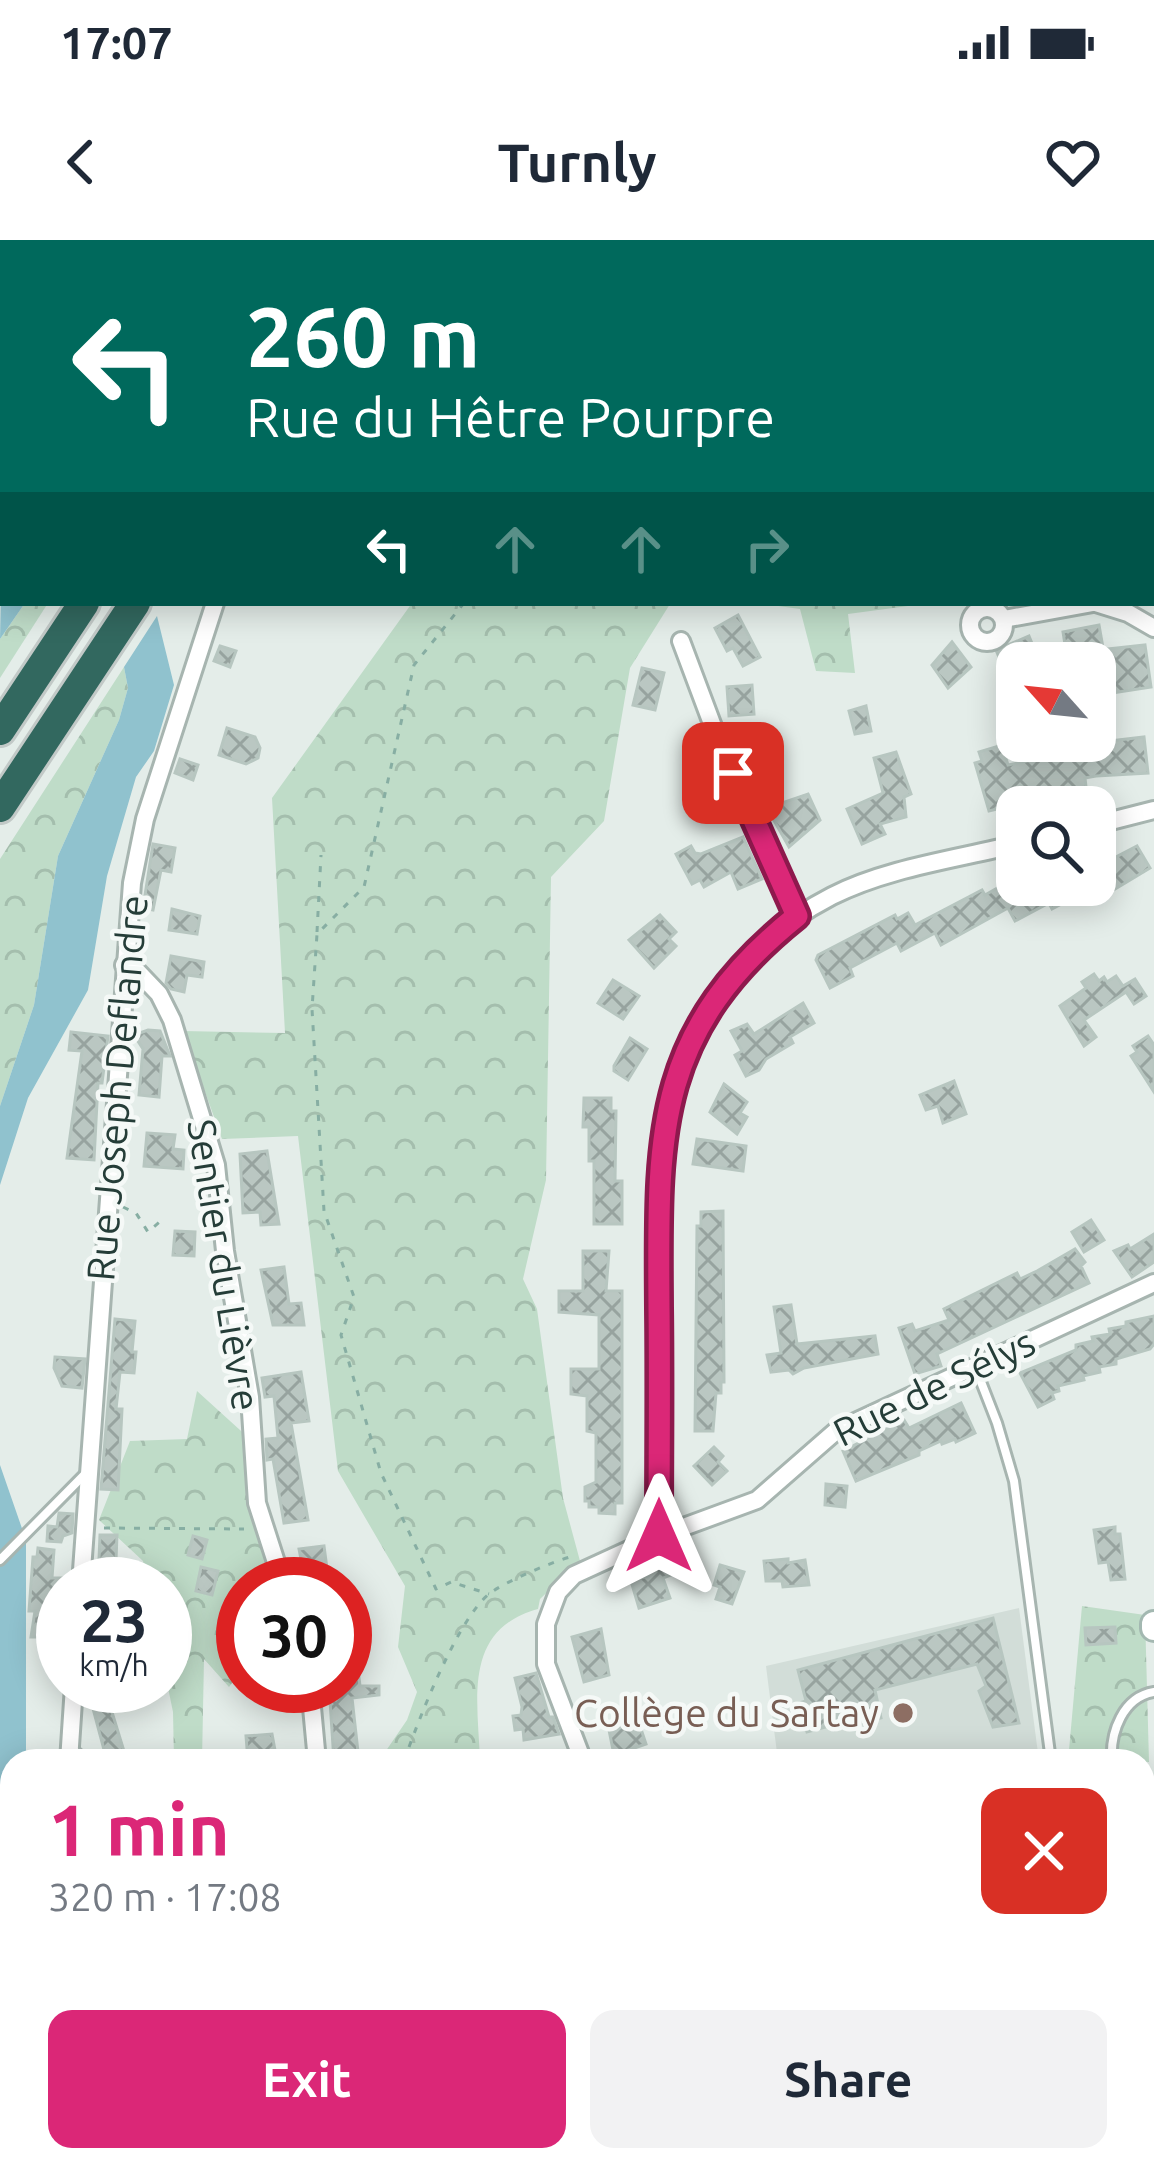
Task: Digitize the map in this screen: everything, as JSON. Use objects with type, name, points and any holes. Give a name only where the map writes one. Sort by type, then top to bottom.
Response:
[{"type":"highway","points":[[0,807],[133,606]]},
{"type":"highway","points":[[0,730],[78,613]]},
{"type":"street","name":"Rue Joseph Deflandre","points":[[82,1557],[132,883],[145,819],[214,606]]},
{"type":"street","points":[[1004,620],[1079,606]]},
{"type":"street","points":[[1105,606],[1154,628]]},
{"type":"street","points":[[681,641],[717,736],[797,916]]},
{"type":"street","points":[[1116,820],[1154,810]]},
{"type":"street","points":[[659,1536],[659,1167],[670,1100],[704,1015],[732,975],[797,916],[865,882],[996,849]]},
{"type":"street","name":"Sentier du Lièvre","points":[[124,964],[159,994],[172,1020],[216,1165],[250,1397],[252,1463],[274,1557]]},
{"type":"street","name":"Rue de Sélys","points":[[588,1569],[659,1536],[757,1501],[836,1431],[1154,1282]]},
{"type":"street","points":[[578,1749],[546,1664],[546,1624],[559,1592],[588,1569]]},
{"type":"street","points":[[69,1749],[72,1713]]},
{"type":"street","points":[[312,1713],[315,1749]]},
{"type":"lane","points":[[975,1365],[1014,1481],[1049,1749]]},
{"type":"lane","points":[[0,1560],[86,1472]]},
{"type":"lane","points":[[1111,1749],[1122,1712],[1140,1694],[1154,1693]]},
{"type":"path","points":[[316,934],[364,887],[414,665],[462,606]]},
{"type":"path","points":[[321,855],[312,1009],[324,1210],[354,1297],[341,1335],[380,1473],[436,1588],[451,1582],[489,1594]]},
{"type":"path","points":[[108,1195],[136,1213],[148,1232],[163,1219]]},
{"type":"path","points":[[84,1528],[265,1529]]},
{"type":"path","points":[[409,1749],[456,1644],[489,1594],[572,1555],[588,1569]]},
{"type":"shaded area","name":"Collège du Sartay","points":[[1019,1608],[1037,1749],[776,1749],[766,1666]]},
{"type":"green space","points":[[23,606],[46,606],[0,678],[0,639]]},
{"type":"green space","points":[[410,606],[669,606],[630,668],[604,821],[551,877],[546,1180],[523,1279],[537,1309],[563,1498],[580,1561],[540,1599],[538,1609],[514,1619],[486,1650],[477,1692],[479,1749],[387,1749],[407,1720],[417,1692],[398,1647],[405,1586],[338,1471],[298,1136],[222,1139],[183,1031],[285,1033],[272,798]]},
{"type":"green space","points":[[778,606],[908,606],[848,614],[855,673],[816,671],[800,609]]},
{"type":"green space","points":[[124,667],[128,688],[119,720],[58,856],[34,1005],[0,1106],[0,859]]},
{"type":"green space","points":[[197,1391],[251,1440],[277,1557],[216,1557],[216,1672],[204,1659],[202,1749],[174,1749],[173,1713],[192,1713],[192,1557],[139,1557],[99,1520],[130,1441],[187,1439]]},
{"type":"green space","points":[[1082,1606],[1145,1615],[1149,1749],[1069,1749]]},
{"type":"water","points":[[1,606],[23,606],[0,639]]},
{"type":"water","points":[[157,616],[174,685],[154,751],[136,777],[107,876],[88,990],[28,1098],[0,1185],[0,1106],[34,1005],[58,856],[119,720],[128,688],[124,667]]},
{"type":"water","points":[[0,1465],[26,1540],[26,1749],[0,1749]]},
{"type":"building","points":[[738,615],[760,657],[743,666],[733,648],[727,651],[715,628]]},
{"type":"building","points":[[1099,625],[1102,642],[1065,642],[1063,632]]},
{"type":"building","points":[[952,642],[971,667],[948,688],[932,665]]},
{"type":"building","points":[[1145,645],[1151,687],[1116,692],[1116,648]]},
{"type":"building","points":[[220,646],[236,651],[230,667],[214,661]]},
{"type":"building","points":[[642,668],[664,673],[655,710],[633,705]]},
{"type":"building","points":[[752,685],[754,714],[729,716],[727,687]]},
{"type":"building","points":[[866,706],[871,731],[855,734],[849,711]]},
{"type":"building","points":[[227,728],[255,737],[258,758],[246,764],[219,755]]},
{"type":"building","points":[[1144,737],[1148,773],[1085,778],[1086,786],[996,786],[996,809],[989,811],[975,763],[982,761],[979,752],[996,747],[996,762],[1008,765],[1116,762],[1116,740]]},
{"type":"building","points":[[896,752],[911,794],[904,797],[906,817],[880,824],[885,834],[862,844],[847,809],[883,793],[874,758]]},
{"type":"building","points":[[180,759],[198,765],[193,780],[175,773]]},
{"type":"building","points":[[808,794],[820,820],[789,847],[767,808]]},
{"type":"building","points":[[743,837],[762,879],[738,889],[731,872],[704,887],[700,880],[692,884],[676,854],[691,846],[701,854]]},
{"type":"building","points":[[153,844],[175,848],[171,872],[161,870],[153,910],[143,908]]},
{"type":"building","points":[[1137,846],[1150,868],[1116,889],[1116,857]]},
{"type":"building","points":[[996,889],[996,906],[1043,906],[1015,921],[1008,908],[941,945],[935,933],[901,951],[897,943],[850,968],[853,976],[830,988],[816,960],[895,915],[897,919],[908,913],[915,925],[982,890],[985,895]]},
{"type":"building","points":[[172,909],[200,916],[197,934],[169,930]]},
{"type":"building","points":[[660,915],[676,932],[669,939],[676,946],[654,968],[629,940]]},
{"type":"building","points":[[171,956],[204,962],[202,977],[187,975],[184,992],[166,983]]},
{"type":"building","points":[[1094,974],[1107,982],[1116,976],[1123,986],[1135,979],[1146,996],[1134,1004],[1126,992],[1084,1020],[1096,1037],[1084,1046],[1060,1006],[1086,988],[1082,982]]},
{"type":"building","points":[[613,980],[639,996],[623,1019],[598,1003]]},
{"type":"building","points":[[803,1003],[814,1023],[790,1037],[793,1043],[746,1076],[735,1055],[742,1051],[731,1031],[747,1024],[754,1034]]},
{"type":"building","points":[[160,1031],[170,1056],[162,1056],[159,1097],[139,1095],[143,1049],[134,1035]]},
{"type":"building","points":[[71,1032],[108,1036],[102,1083],[98,1083],[94,1160],[67,1158],[82,1051],[69,1050]]},
{"type":"building","points":[[1148,1036],[1154,1045],[1154,1092],[1131,1056],[1137,1052],[1133,1046]]},
{"type":"building","points":[[630,1038],[647,1049],[628,1080],[614,1066]]},
{"type":"building","points":[[954,1081],[966,1114],[943,1123],[938,1106],[926,1110],[920,1095]]},
{"type":"building","points":[[724,1084],[747,1102],[740,1113],[747,1117],[737,1134],[710,1112]]},
{"type":"building","points":[[584,1098],[611,1098],[611,1111],[616,1111],[615,1181],[622,1181],[622,1224],[594,1224],[594,1161],[589,1161],[589,1127],[583,1127]]},
{"type":"building","points":[[147,1133],[175,1135],[173,1149],[184,1150],[183,1169],[144,1166]]},
{"type":"building","points":[[697,1139],[746,1146],[743,1171],[693,1164]]},
{"type":"building","points":[[267,1151],[279,1224],[261,1225],[260,1212],[243,1213],[240,1154]]},
{"type":"building","points":[[723,1211],[724,1382],[721,1393],[716,1393],[713,1431],[695,1431],[697,1226],[701,1226],[701,1212]]},
{"type":"building","points":[[1091,1220],[1104,1240],[1084,1252],[1072,1232]]},
{"type":"building","points":[[175,1231],[195,1232],[194,1256],[173,1255]]},
{"type":"building","points":[[1154,1234],[1154,1262],[1132,1277],[1114,1251],[1128,1245],[1130,1249]]},
{"type":"building","points":[[1075,1249],[1085,1262],[1081,1266],[1089,1283],[937,1354],[941,1366],[915,1374],[899,1328],[912,1324],[915,1331],[949,1320],[944,1309],[1017,1273],[1020,1279]]},
{"type":"building","points":[[583,1251],[609,1251],[606,1291],[622,1291],[622,1503],[615,1503],[615,1514],[599,1513],[599,1507],[589,1507],[585,1501],[585,1487],[596,1482],[596,1433],[587,1431],[587,1396],[571,1394],[571,1369],[599,1369],[599,1315],[559,1312],[559,1291],[583,1291]]},
{"type":"building","points":[[284,1267],[289,1304],[301,1303],[304,1325],[273,1325],[261,1270]]},
{"type":"building","points":[[791,1305],[797,1344],[875,1336],[878,1354],[793,1374],[789,1370],[771,1372],[767,1355],[781,1353],[774,1307]]},
{"type":"building","points":[[1154,1316],[1150,1349],[1116,1359],[1116,1364],[1099,1367],[1100,1372],[1083,1376],[1084,1380],[1058,1386],[1059,1391],[1052,1393],[1054,1399],[1038,1407],[1020,1373],[1076,1350],[1076,1345],[1093,1341],[1092,1337],[1110,1334],[1109,1329]]},
{"type":"building","points":[[115,1319],[135,1321],[132,1352],[136,1352],[134,1373],[120,1372],[118,1490],[101,1489]]},
{"type":"building","points":[[55,1357],[85,1359],[82,1388],[62,1386]]},
{"type":"building","points":[[301,1372],[309,1421],[291,1423],[308,1520],[284,1523],[273,1459],[267,1460],[266,1439],[278,1438],[274,1396],[265,1397],[262,1378]]},
{"type":"building","points":[[961,1403],[975,1433],[956,1442],[941,1441],[856,1481],[843,1451],[904,1420],[909,1428]]},
{"type":"building","points":[[714,1447],[723,1456],[718,1462],[727,1471],[712,1485],[694,1466]]},
{"type":"building","points":[[826,1484],[847,1486],[845,1507],[825,1505]]},
{"type":"building","points":[[59,1513],[73,1514],[72,1533],[61,1542],[47,1541],[48,1526],[57,1527]]},
{"type":"building","points":[[1115,1527],[1125,1579],[1111,1580],[1108,1562],[1099,1563],[1094,1530]]},
{"type":"building","points":[[100,1535],[117,1535],[116,1557],[99,1557]]},
{"type":"building","points":[[193,1536],[207,1540],[202,1559],[188,1555]]},
{"type":"building","points":[[324,1546],[325,1557],[301,1557],[299,1549]]},
{"type":"building","points":[[38,1548],[54,1550],[54,1557],[37,1557]]},
{"type":"building","points":[[33,1557],[36,1637],[31,1637],[35,1611],[29,1611]]},
{"type":"building","points":[[668,1558],[673,1574],[663,1578],[670,1598],[639,1608],[631,1581],[648,1576],[645,1565]]},
{"type":"building","points":[[788,1559],[788,1563],[805,1560],[809,1585],[783,1587],[782,1581],[766,1581],[764,1561]]},
{"type":"building","points":[[720,1565],[744,1572],[732,1604],[716,1599],[720,1587],[714,1585]]},
{"type":"building","points":[[201,1567],[216,1571],[212,1595],[196,1591]]},
{"type":"building","points":[[993,1618],[1019,1723],[993,1727],[979,1691],[986,1686],[977,1664],[875,1690],[881,1718],[807,1732],[799,1703],[806,1701],[798,1670]]},
{"type":"building","points":[[1115,1627],[1116,1643],[1086,1645],[1085,1628]]},
{"type":"building","points":[[601,1629],[609,1675],[584,1682],[572,1637]]},
{"type":"building","points":[[536,1673],[559,1734],[524,1740],[523,1729],[515,1730],[513,1716],[521,1715],[522,1707],[515,1678]]},
{"type":"building","points":[[94,1713],[112,1713],[123,1749],[104,1749]]},
{"type":"building","points":[[331,1713],[354,1713],[358,1749],[333,1749]]},
{"type":"building","points":[[638,1720],[646,1744],[613,1749],[609,1730]]},
{"type":"building","points":[[272,1734],[275,1749],[247,1749],[246,1736]]},
{"type":"place","name":"Collège du Sartay","points":[[903,1713]]},
{"type":"route","points":[[659,1536],[659,1167],[670,1100],[704,1015],[732,975],[797,916],[733,773]]}]
